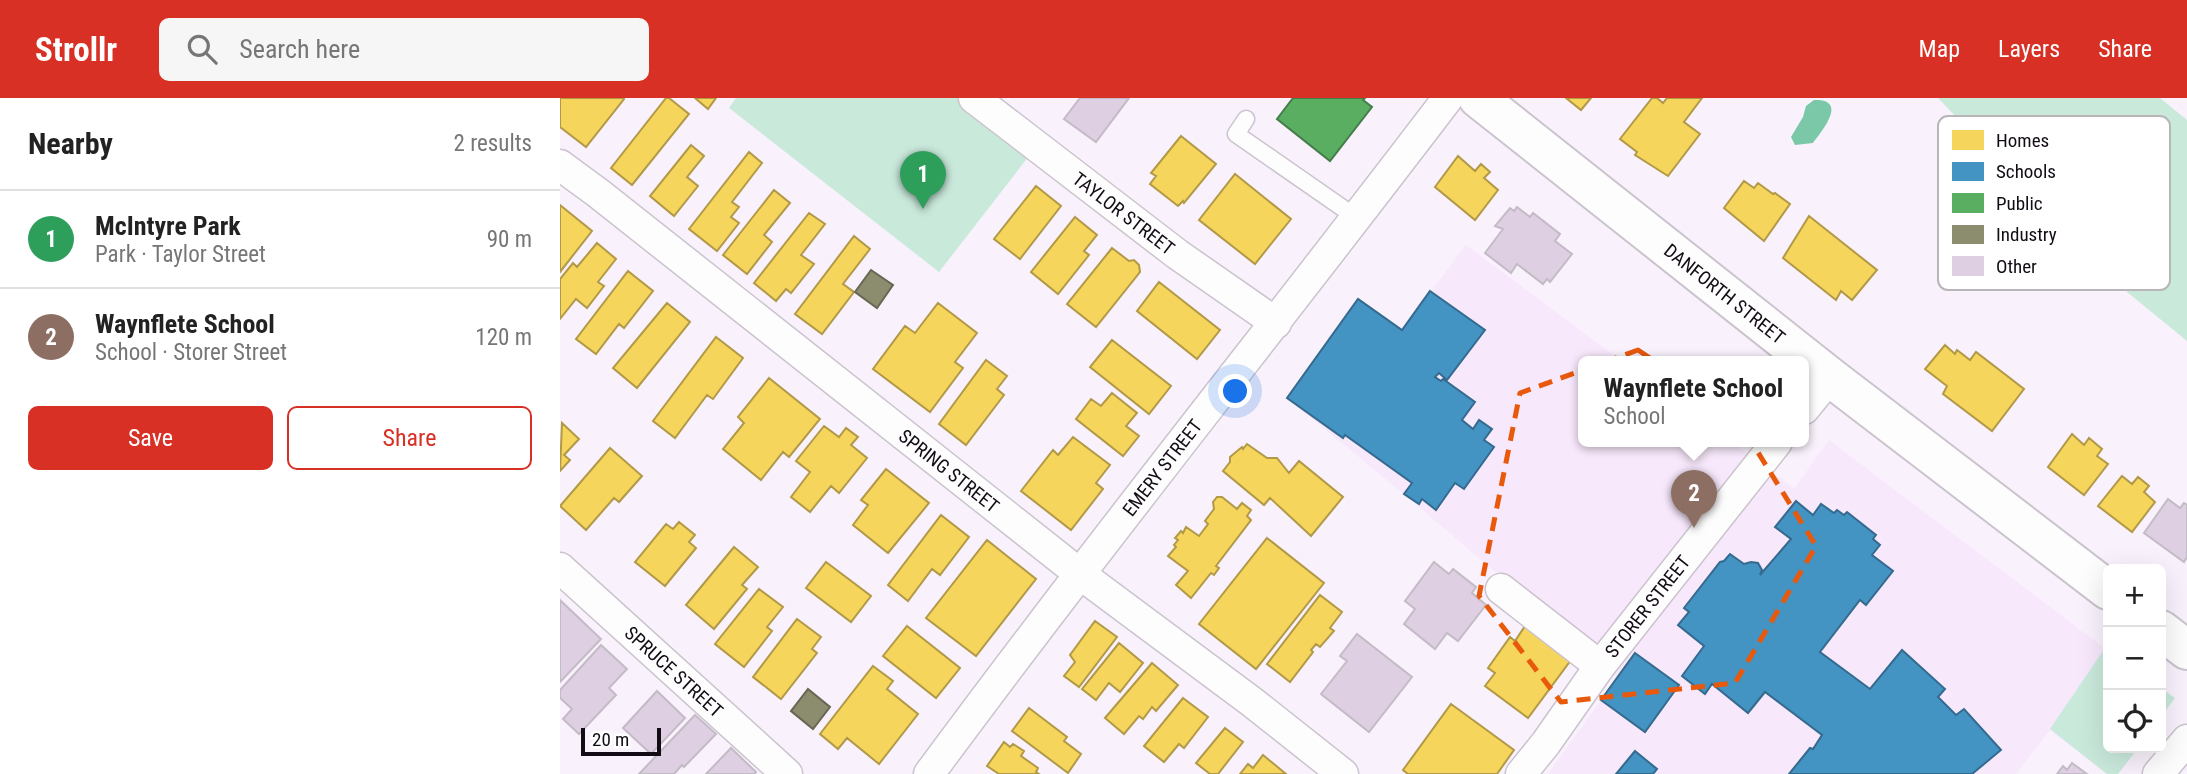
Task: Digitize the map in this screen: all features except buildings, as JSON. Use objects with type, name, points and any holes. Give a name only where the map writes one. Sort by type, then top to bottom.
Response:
[{"type":"street","name":"TAYLOR STREET","points":[[974,98],[1177,254],[1276,323]]},
{"type":"street","name":"EMERY STREET","points":[[929,774],[1448,98]]},
{"type":"street","name":"DANFORTH STREET","points":[[1478,98],[1804,356]]},
{"type":"street","name":"SPRING STREET","points":[[560,165],[1080,574],[1252,702],[1343,774]]},
{"type":"street","name":"DANFORTH STREET","points":[[1809,360],[2103,586]]},
{"type":"street","points":[[1809,403],[1830,377]]},
{"type":"street","name":"STORER STREET","points":[[1521,774],[1600,666],[1773,447]]},
{"type":"street","name":"SPRUCE STREET","points":[[560,568],[787,774]]},
{"type":"street","points":[[1501,589],[1600,666]]},
{"type":"street","points":[[2166,634],[2187,650]]},
{"type":"street","points":[[2158,774],[2187,740]]},
{"type":"lane","points":[[1245,119],[1236,134],[1357,218]]},
{"type":"highlighted area","points":[[1638,350],[1736,417],[1816,546],[1735,683],[1561,702],[1479,596],[1520,393]]},
{"type":"shaded area","points":[[736,98],[974,98],[1036,147],[939,272],[729,108]]},
{"type":"shaded area","points":[[1938,98],[2160,98],[2187,120],[2187,341],[2125,290],[2170,290],[2170,116],[1955,116]]},
{"type":"shaded area","points":[[1814,100],[1830,105],[1830,117],[1813,143],[1795,145],[1791,137],[1806,106]]},
{"type":"shaded area","points":[[1466,245],[1615,356],[1578,356],[1578,447],[1739,447],[1794,489],[1829,440],[2103,647],[2103,753],[2134,753],[2118,774],[2107,774],[2050,730],[2016,774],[1548,774],[1618,677],[1287,398],[1358,299],[1402,330]]},
{"type":"shaded area","points":[[2103,651],[2103,753],[2134,753],[2118,774],[2107,774],[2050,729]]},
{"type":"shaded area","points":[[2166,692],[2175,698],[2166,710]]},
{"type":"place","name":"McIntyre Park","points":[[923,209]]},
{"type":"place","name":"Waynflete School","points":[[1694,528]]}]
